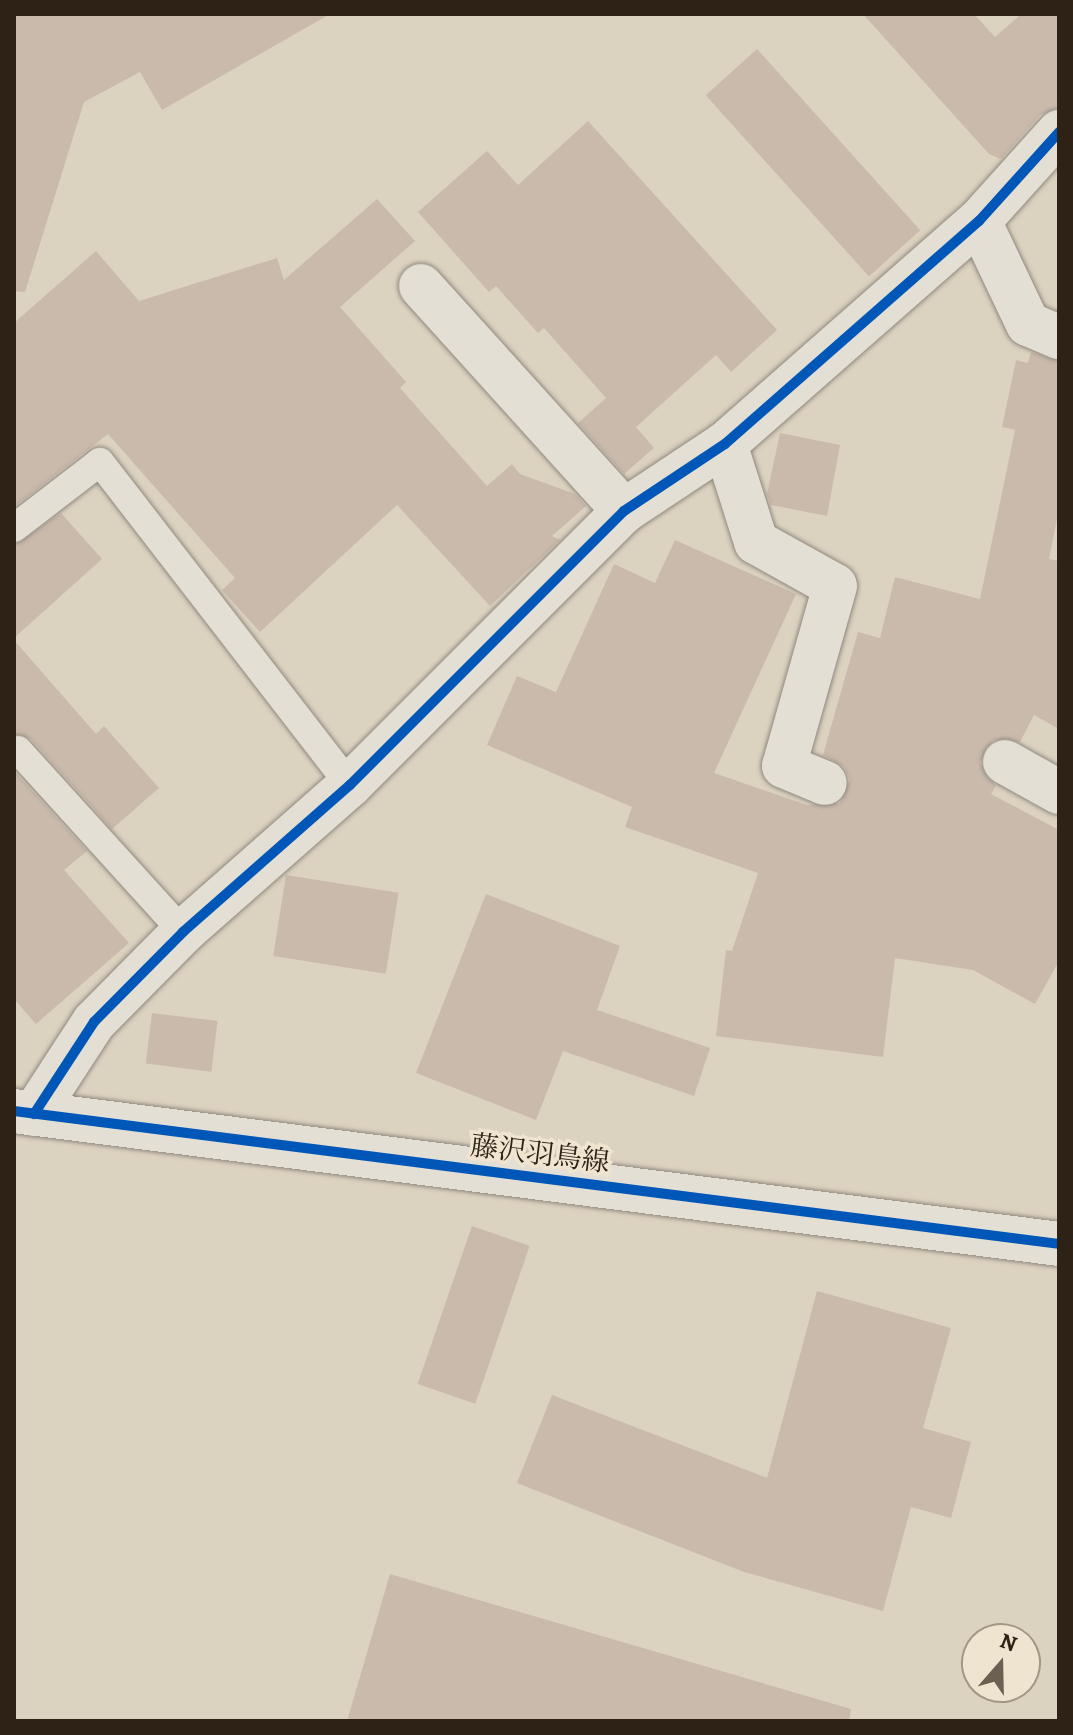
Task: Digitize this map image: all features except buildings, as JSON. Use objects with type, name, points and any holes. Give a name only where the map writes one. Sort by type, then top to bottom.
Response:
[{"type":"street","points":[[24,1112],[94,1022],[183,932],[350,785],[624,511],[725,444],[979,221],[1059,132]]},
{"type":"street","points":[[979,221],[1028,324],[1059,337]]},
{"type":"street","points":[[421,286],[624,511]]},
{"type":"street","points":[[725,444],[756,542],[835,586],[784,766],[825,783]]},
{"type":"street","points":[[1005,762],[1059,792]]},
{"type":"street","name":"藤沢羽鳥線","points":[[24,1112],[1059,1244]]},
{"type":"lane","points":[[14,528],[100,462],[350,785]]},
{"type":"lane","points":[[18,750],[183,932]]},
{"type":"cycle path","points":[[34,1114],[94,1022],[183,932],[350,785],[624,511],[725,444],[979,221],[1059,132]]},
{"type":"cycle path","points":[[14,1111],[1059,1244]]}]
